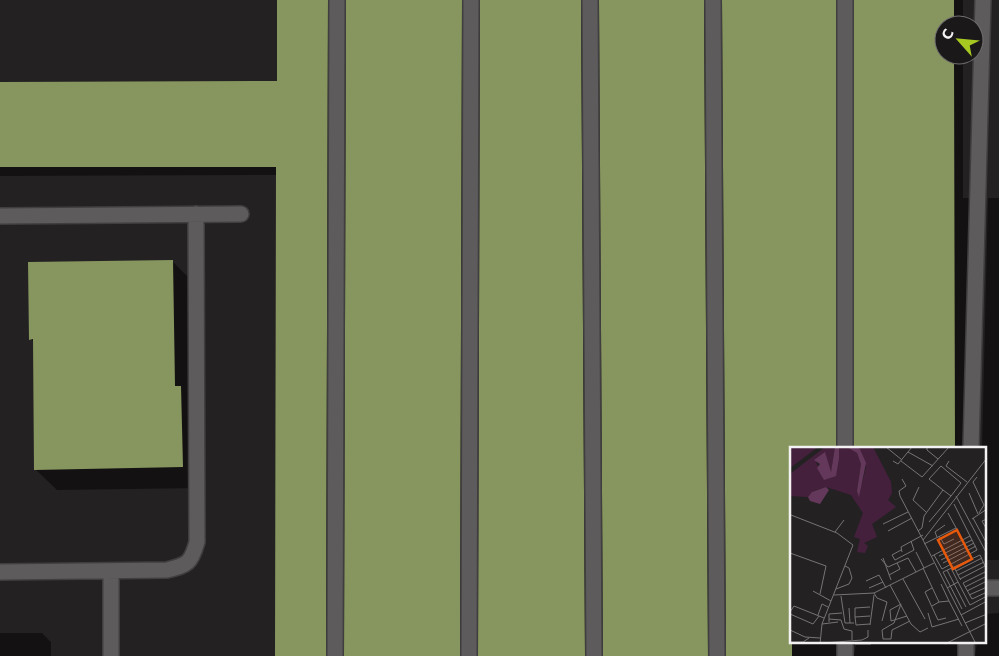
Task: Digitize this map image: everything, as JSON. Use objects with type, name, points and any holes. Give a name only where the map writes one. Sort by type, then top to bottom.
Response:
[{"type":"lane","points":[[335,656],[337,0]]},
{"type":"lane","points":[[469,656],[472,0]]},
{"type":"lane","points":[[590,0],[594,656]]},
{"type":"lane","points":[[713,0],[717,656]]},
{"type":"lane","points":[[845,0],[845,447]]},
{"type":"lane","points":[[970,447],[983,0]]},
{"type":"lane","points":[[0,572],[167,570],[184,566],[193,555],[198,542],[196,214]]},
{"type":"lane","points":[[0,216],[241,214]]},
{"type":"lane","points":[[111,571],[111,656]]},
{"type":"lane","points":[[986,588],[999,588]]},
{"type":"building","points":[[277,0],[328,0],[326,656],[275,656],[276,167],[0,167],[0,82],[277,81]]},
{"type":"building","points":[[346,0],[462,0],[460,656],[344,656]]},
{"type":"building","points":[[480,0],[581,0],[585,656],[478,656]]},
{"type":"building","points":[[599,0],[704,0],[708,656],[603,656]]},
{"type":"building","points":[[722,0],[836,0],[836,447],[790,447],[790,644],[792,644],[792,656],[726,656]]},
{"type":"building","points":[[854,0],[954,0],[954,15],[934,15],[934,65],[954,65],[955,447],[854,447]]},
{"type":"building","points":[[173,260],[175,386],[181,386],[183,467],[34,470],[33,339],[29,340],[28,262]]}]
